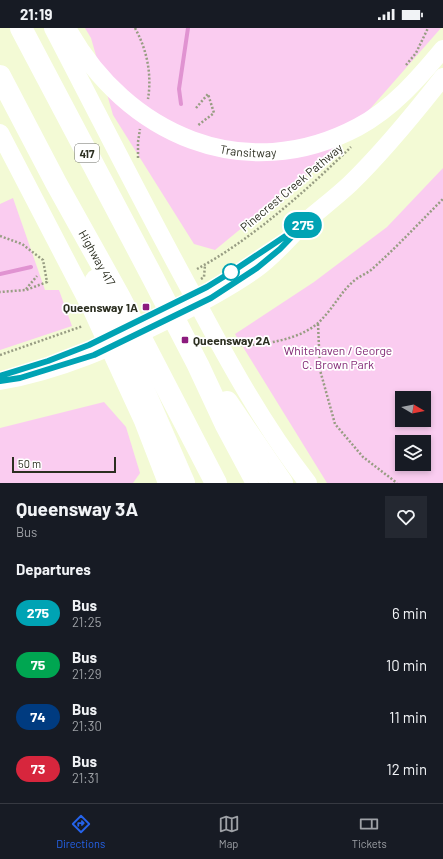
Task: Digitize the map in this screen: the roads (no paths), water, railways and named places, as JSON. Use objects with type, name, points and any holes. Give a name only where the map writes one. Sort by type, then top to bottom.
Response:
[{"type":"highway","name":"417","points":[[21,28],[153,278],[198,365],[226,425],[257,483]]},
{"type":"highway","points":[[0,76],[56,183],[105,302],[147,390],[184,483]]},
{"type":"highway","points":[[198,365],[236,413],[282,483]]},
{"type":"highway","points":[[147,390],[216,483]]},
{"type":"lane","points":[[53,28],[176,265],[226,347],[271,430],[308,483]]},
{"type":"lane","name":"Transitway","points":[[67,28],[79,48],[96,71],[119,94],[149,106],[189,139],[223,149],[260,152],[290,150],[313,145],[352,130],[375,116],[414,81],[443,49]]},
{"type":"lane","points":[[0,381],[20,378],[94,355],[211,298],[257,268],[280,249],[305,223],[350,184],[399,132],[443,77]]},
{"type":"lane","points":[[0,133],[105,302]]},
{"type":"lane","points":[[0,376],[48,361],[89,345],[207,287],[305,223]]},
{"type":"lane","points":[[147,390],[167,483]]},
{"type":"waterway","points":[[181,104],[179,89],[188,28]]},
{"type":"waterway","points":[[0,274],[31,267]]},
{"type":"place","name":"Queensway 1A","points":[[146,307]]},
{"type":"place","name":"Queensway 2A","points":[[185,340]]},
{"type":"park label","name":"Whitehaven / George C. Brown Park","points":[[338,357]]}]
